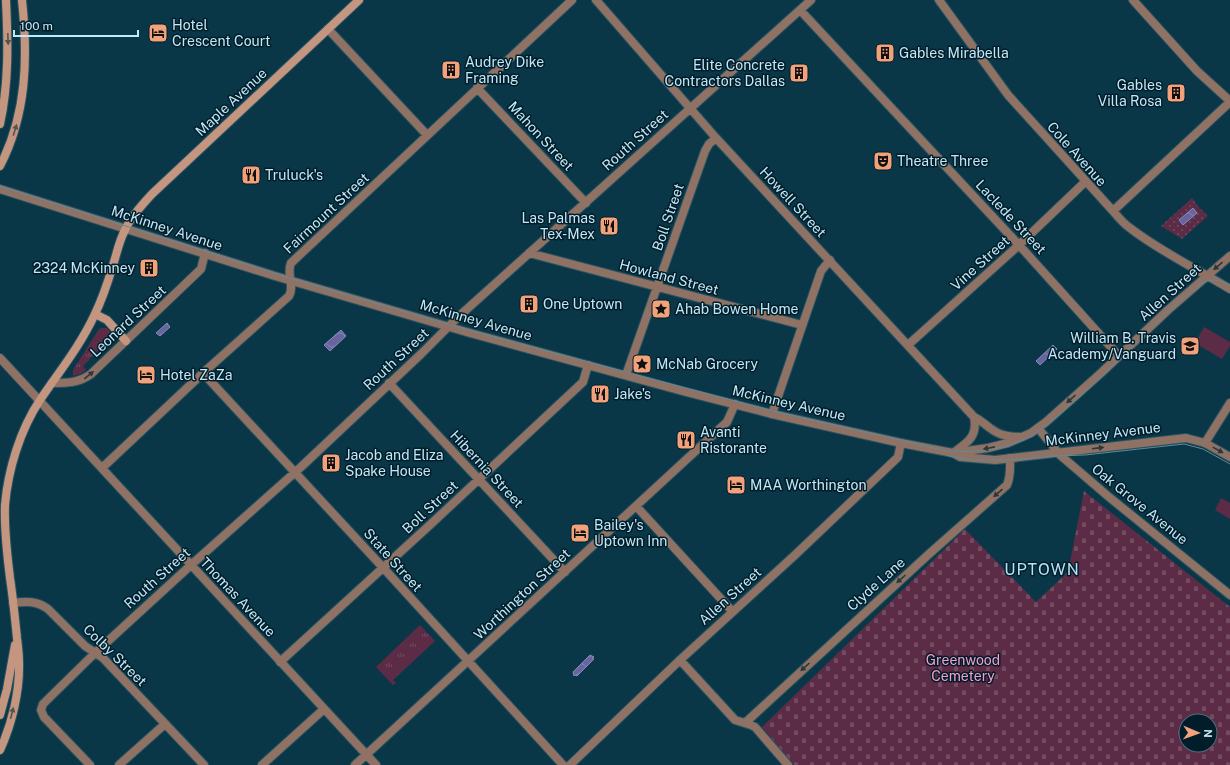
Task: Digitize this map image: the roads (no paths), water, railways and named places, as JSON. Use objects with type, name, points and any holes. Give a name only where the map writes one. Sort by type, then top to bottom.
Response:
[{"type":"main road","points":[[0,124],[4,107],[7,80],[8,50],[6,0]]},
{"type":"main road","points":[[0,166],[14,135],[22,99],[25,47],[22,0]]},
{"type":"main road","name":"Maple Avenue","points":[[0,750],[7,733],[13,711],[18,684],[19,662],[6,536],[5,506],[12,469],[20,442],[29,421],[40,401],[76,349],[95,314],[126,228],[135,213],[152,194],[359,0]]},
{"type":"main road","points":[[95,314],[107,320],[126,341]]},
{"type":"main road","points":[[0,715],[7,689],[17,636]]},
{"type":"street","name":"Fairmount Street","points":[[102,468],[203,373],[289,296],[291,292],[288,269],[291,263],[572,0]]},
{"type":"street","name":"Howell Street","points":[[596,0],[716,138],[974,417],[980,419],[997,433],[1004,436],[1023,437]]},
{"type":"street","name":"Routh Street","points":[[90,765],[44,717],[41,710],[43,704],[95,653],[295,472],[448,327],[811,0]]},
{"type":"street","name":"Cole Avenue","points":[[939,0],[1008,95],[1085,182],[1129,228],[1230,289]]},
{"type":"street","points":[[1112,211],[1230,101],[1197,71],[1133,0]]},
{"type":"street","name":"Laclede Street","points":[[800,10],[1019,245],[1119,356]]},
{"type":"street","points":[[328,29],[427,135]]},
{"type":"street","name":"Mahon Street","points":[[478,88],[586,203]]},
{"type":"street","name":"Boll Street","points":[[626,375],[705,151],[709,144],[716,138]]},
{"type":"street","name":"Vine Street","points":[[908,345],[1019,245],[1085,182]]},
{"type":"street","name":"McKinney Avenue","points":[[0,189],[205,254],[448,327],[772,414],[952,453],[960,457],[995,460],[1179,438],[1192,439],[1205,443],[1230,457]]},
{"type":"street","name":"Howland Street","points":[[529,253],[802,325]]},
{"type":"street","name":"Leonard Street","points":[[52,384],[75,382],[84,379],[201,269],[205,254]]},
{"type":"street","name":"Allen Street","points":[[1038,428],[1230,256]]},
{"type":"street","points":[[772,414],[821,271],[830,260]]},
{"type":"street","name":"Thomas Avenue","points":[[0,358],[376,765]]},
{"type":"street","name":"Boll Street","points":[[280,662],[583,382],[588,364]]},
{"type":"street","name":"State Street","points":[[203,373],[563,765]]},
{"type":"street","name":"Hibernia Street","points":[[389,383],[565,572]]},
{"type":"street","points":[[1205,443],[1230,403]]},
{"type":"street","name":"Worthington Street","points":[[355,765],[729,421],[735,404]]},
{"type":"street","points":[[952,453],[971,440],[974,432],[974,417]]},
{"type":"street","name":"McKinney Avenue","points":[[952,453],[1008,444],[1038,428]]},
{"type":"street","name":"Oak Grove Avenue","points":[[1038,428],[1059,453],[1104,493],[1230,595]]},
{"type":"street","name":"Allen Street","points":[[570,765],[732,611],[790,559],[896,459],[898,457],[901,443]]},
{"type":"street","name":"Clyde Lane","points":[[745,723],[929,554],[1007,485],[1011,473],[1010,458]]},
{"type":"street","points":[[636,506],[732,611]]},
{"type":"street","name":"Colby Street","points":[[13,603],[28,602],[41,604],[62,622],[85,646],[103,658],[204,765]]},
{"type":"street","points":[[680,660],[735,720],[755,727],[788,765]]},
{"type":"street","points":[[262,765],[324,709]]},
{"type":"street","points":[[120,765],[165,724]]},
{"type":"water","points":[[1193,208],[1197,213],[1183,225],[1179,220]]},
{"type":"water","points":[[167,323],[170,327],[160,336],[156,333]]},
{"type":"water","points":[[341,330],[346,336],[330,351],[324,345]]},
{"type":"water","points":[[1053,345],[1057,349],[1040,365],[1036,361]]},
{"type":"water","points":[[590,655],[594,657],[592,658],[594,659],[577,676],[574,676],[573,672]]},
{"type":"tram line","points":[[0,186],[289,278],[471,331],[773,411],[947,451],[980,451],[1001,447],[1012,444],[1036,433],[1079,398],[1163,315],[1199,285],[1211,280],[1222,281],[1230,285]]},
{"type":"tram line","points":[[949,456],[972,460],[1010,460],[1085,455],[1184,444],[1203,449],[1230,464]]},
{"type":"place","name":"Hotel Crescent Court","points":[[158,33]]},
{"type":"place","name":"Gables Mirabella","points":[[885,53]]},
{"type":"place","name":"Audrey Dike Framing","points":[[451,70]]},
{"type":"place","name":"Elite Concrete Contractors Dallas","points":[[799,73]]},
{"type":"place","name":"Gables Villa Rosa","points":[[1176,93]]},
{"type":"place","name":"Theatre Three","points":[[883,161]]},
{"type":"place","name":"Truluck's","points":[[251,175]]},
{"type":"place","name":"Las Palmas Tex-Mex","points":[[609,226]]},
{"type":"place","name":"2324 McKinney","points":[[149,268]]},
{"type":"place","name":"One Uptown","points":[[529,304]]},
{"type":"place","name":"Ahab Bowen Home","points":[[661,309]]},
{"type":"place","name":"William B. Travis Academy/Vanguard","points":[[1190,346]]},
{"type":"place","name":"McNab Grocery","points":[[642,364]]},
{"type":"place","name":"Hotel ZaZa","points":[[146,375]]},
{"type":"place","name":"Jake's","points":[[600,394]]},
{"type":"place","name":"Avanti Ristorante","points":[[686,440]]},
{"type":"place","name":"Jacob and Eliza Spake House","points":[[331,463]]},
{"type":"place","name":"MAA Worthington","points":[[736,485]]},
{"type":"place","name":"Bailey's Uptown Inn","points":[[580,533]]},
{"type":"district","name":"UPTOWN","points":[[1042,569]]},
{"type":"park label","name":"Greenwood Cemetery","points":[[963,668]]}]
